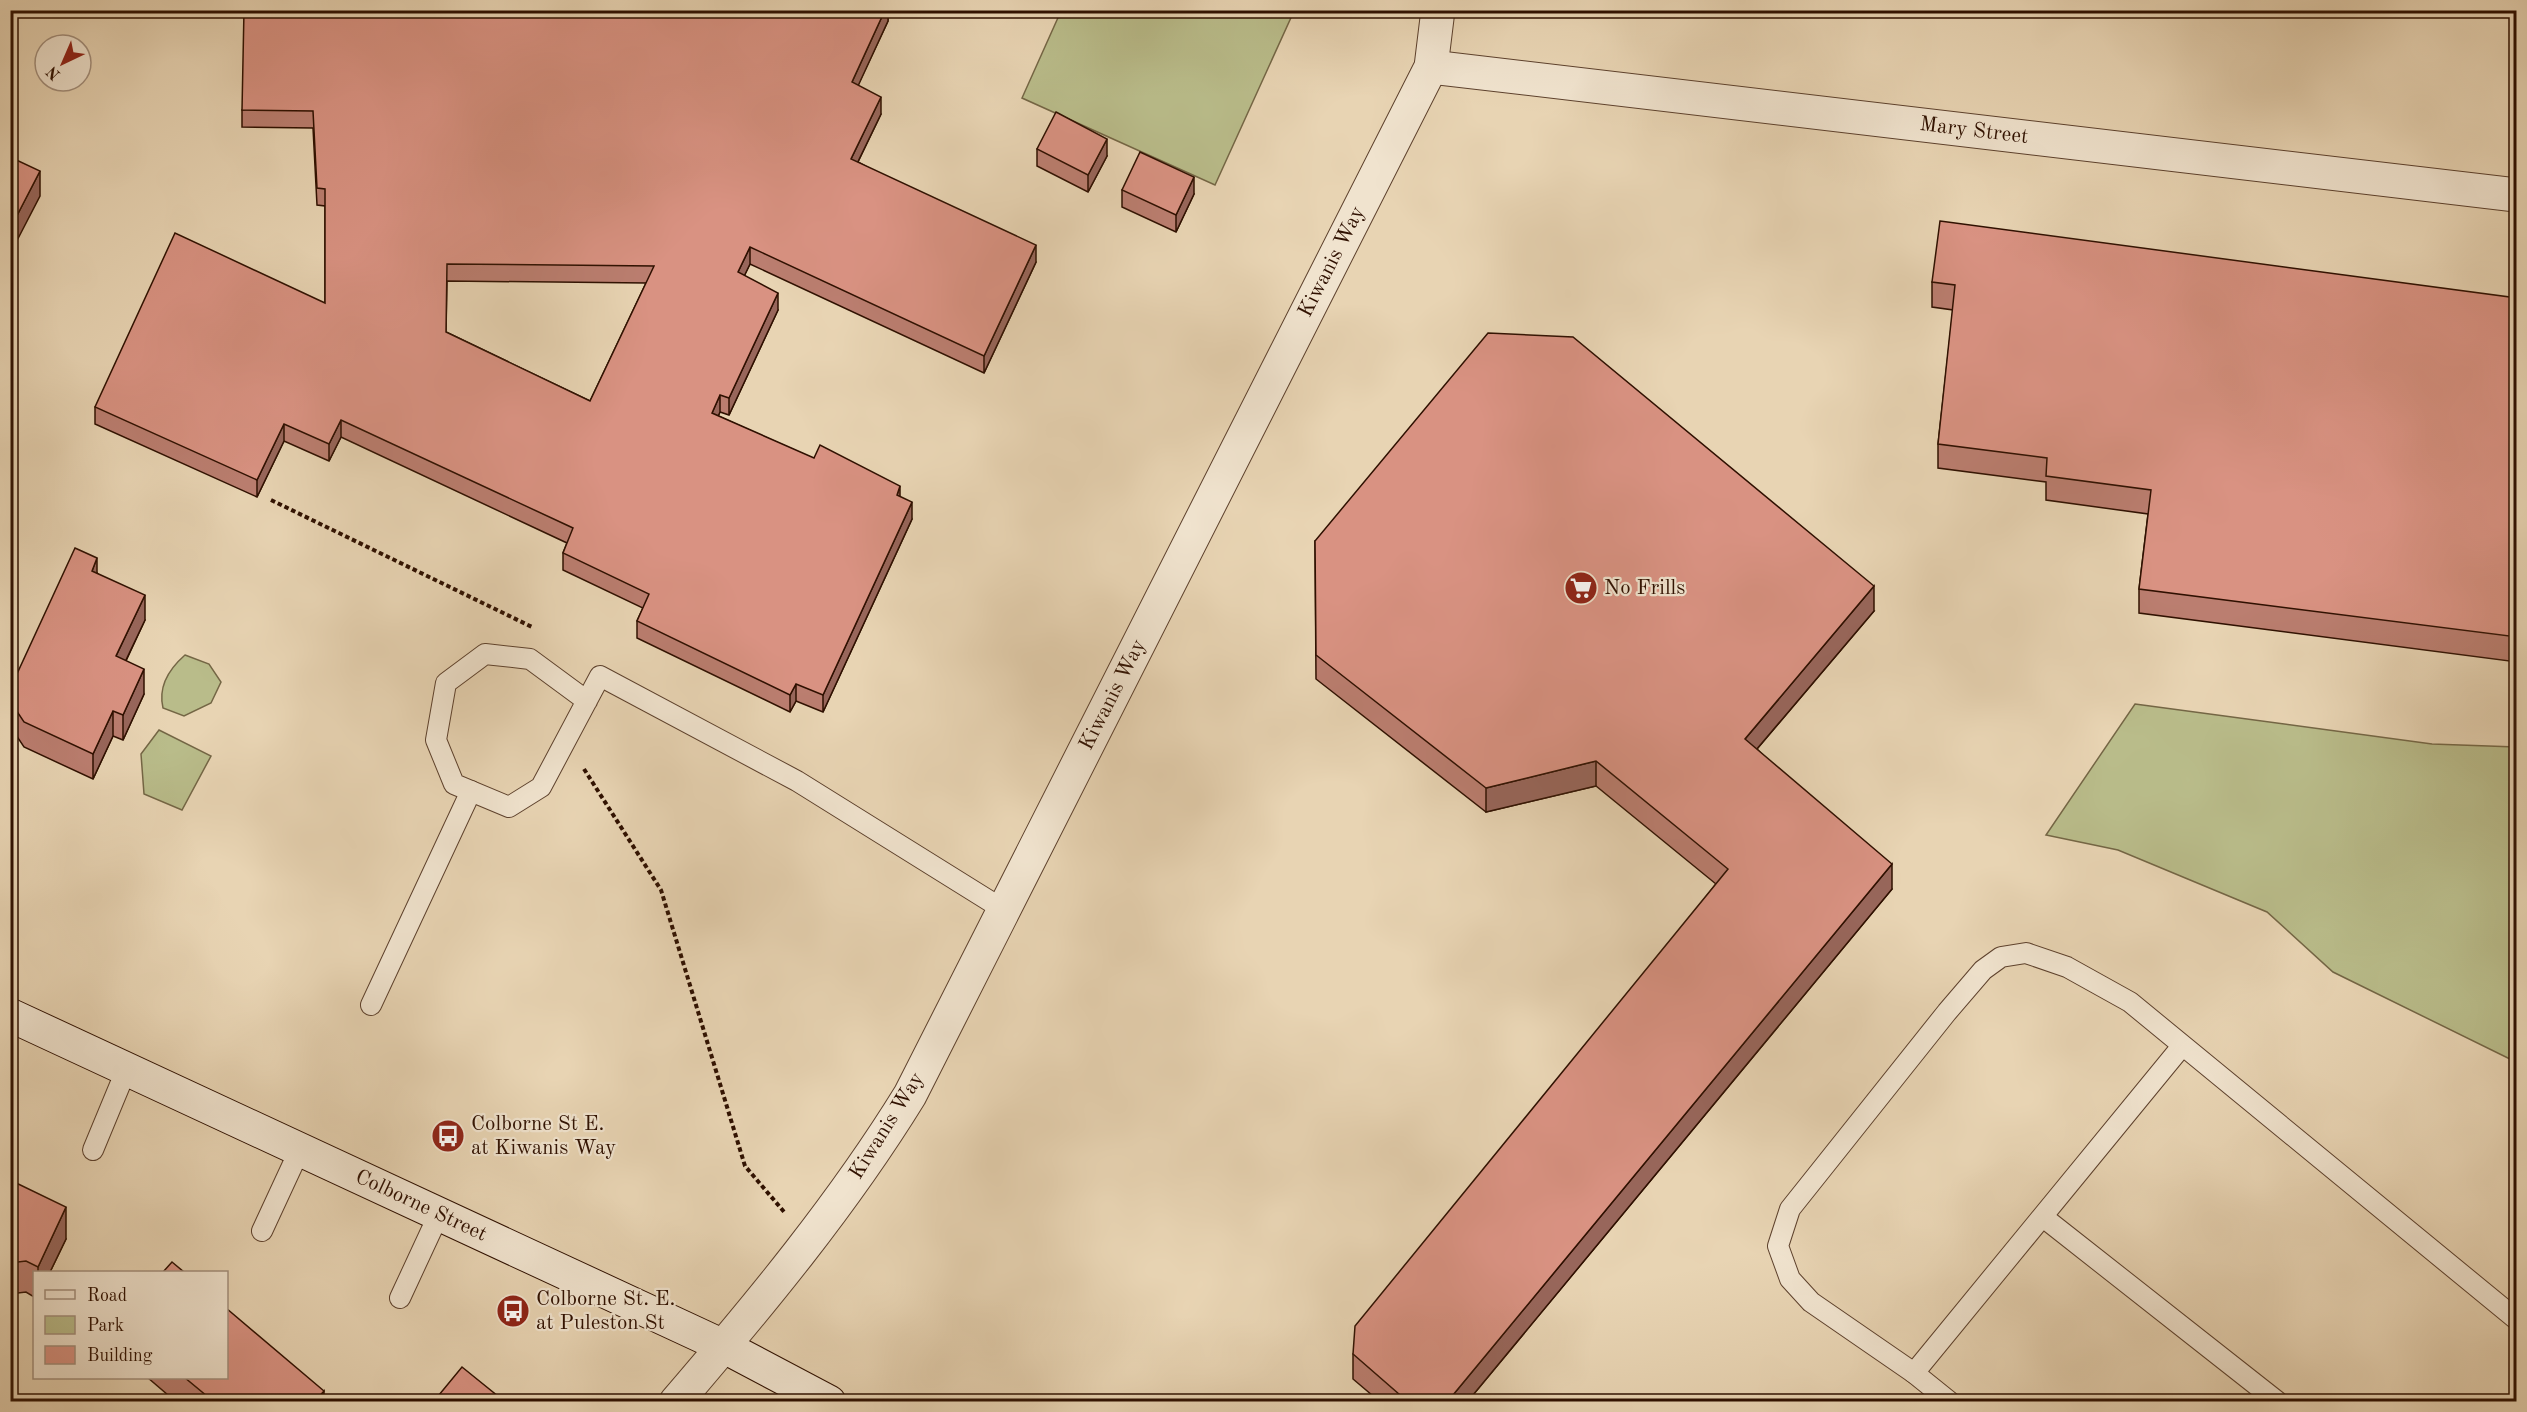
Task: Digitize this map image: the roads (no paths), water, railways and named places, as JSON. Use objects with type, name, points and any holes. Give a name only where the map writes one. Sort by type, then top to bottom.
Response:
[{"type":"street","name":"Kiwanis Way","points":[[676,1401],[723,1346],[869,1161],[910,1095],[1431,68],[1438,10]]},
{"type":"street","name":"Mary Street","points":[[1431,68],[2517,195]]},
{"type":"street","name":"Colborne Street","points":[[10,1015],[723,1346],[829,1401]]},
{"type":"lane","points":[[587,701],[530,659],[485,654],[446,683],[436,740],[454,784],[509,807],[541,787],[566,741],[587,701],[600,676],[798,781],[1004,910]]},
{"type":"lane","points":[[371,1005],[471,791]]},
{"type":"lane","points":[[1950,1401],[1914,1373],[1811,1302],[1790,1279],[1778,1246],[1790,1209],[1947,1012],[1983,970],[2001,957],[2026,953],[2067,967],[2130,1002],[2517,1319]]},
{"type":"lane","points":[[1914,1373],[2182,1046]]},
{"type":"lane","points":[[93,1150],[127,1068]]},
{"type":"lane","points":[[262,1231],[300,1149]]},
{"type":"lane","points":[[400,1298],[439,1214]]},
{"type":"lane","points":[[2043,1217],[2278,1401]]},
{"type":"place","name":"No Frills","points":[[1581,588]]},
{"type":"place","name":"Colborne St E. at Kiwanis Way","points":[[448,1136]]},
{"type":"place","name":"Colborne St. E. at Puleston St","points":[[513,1311]]}]
